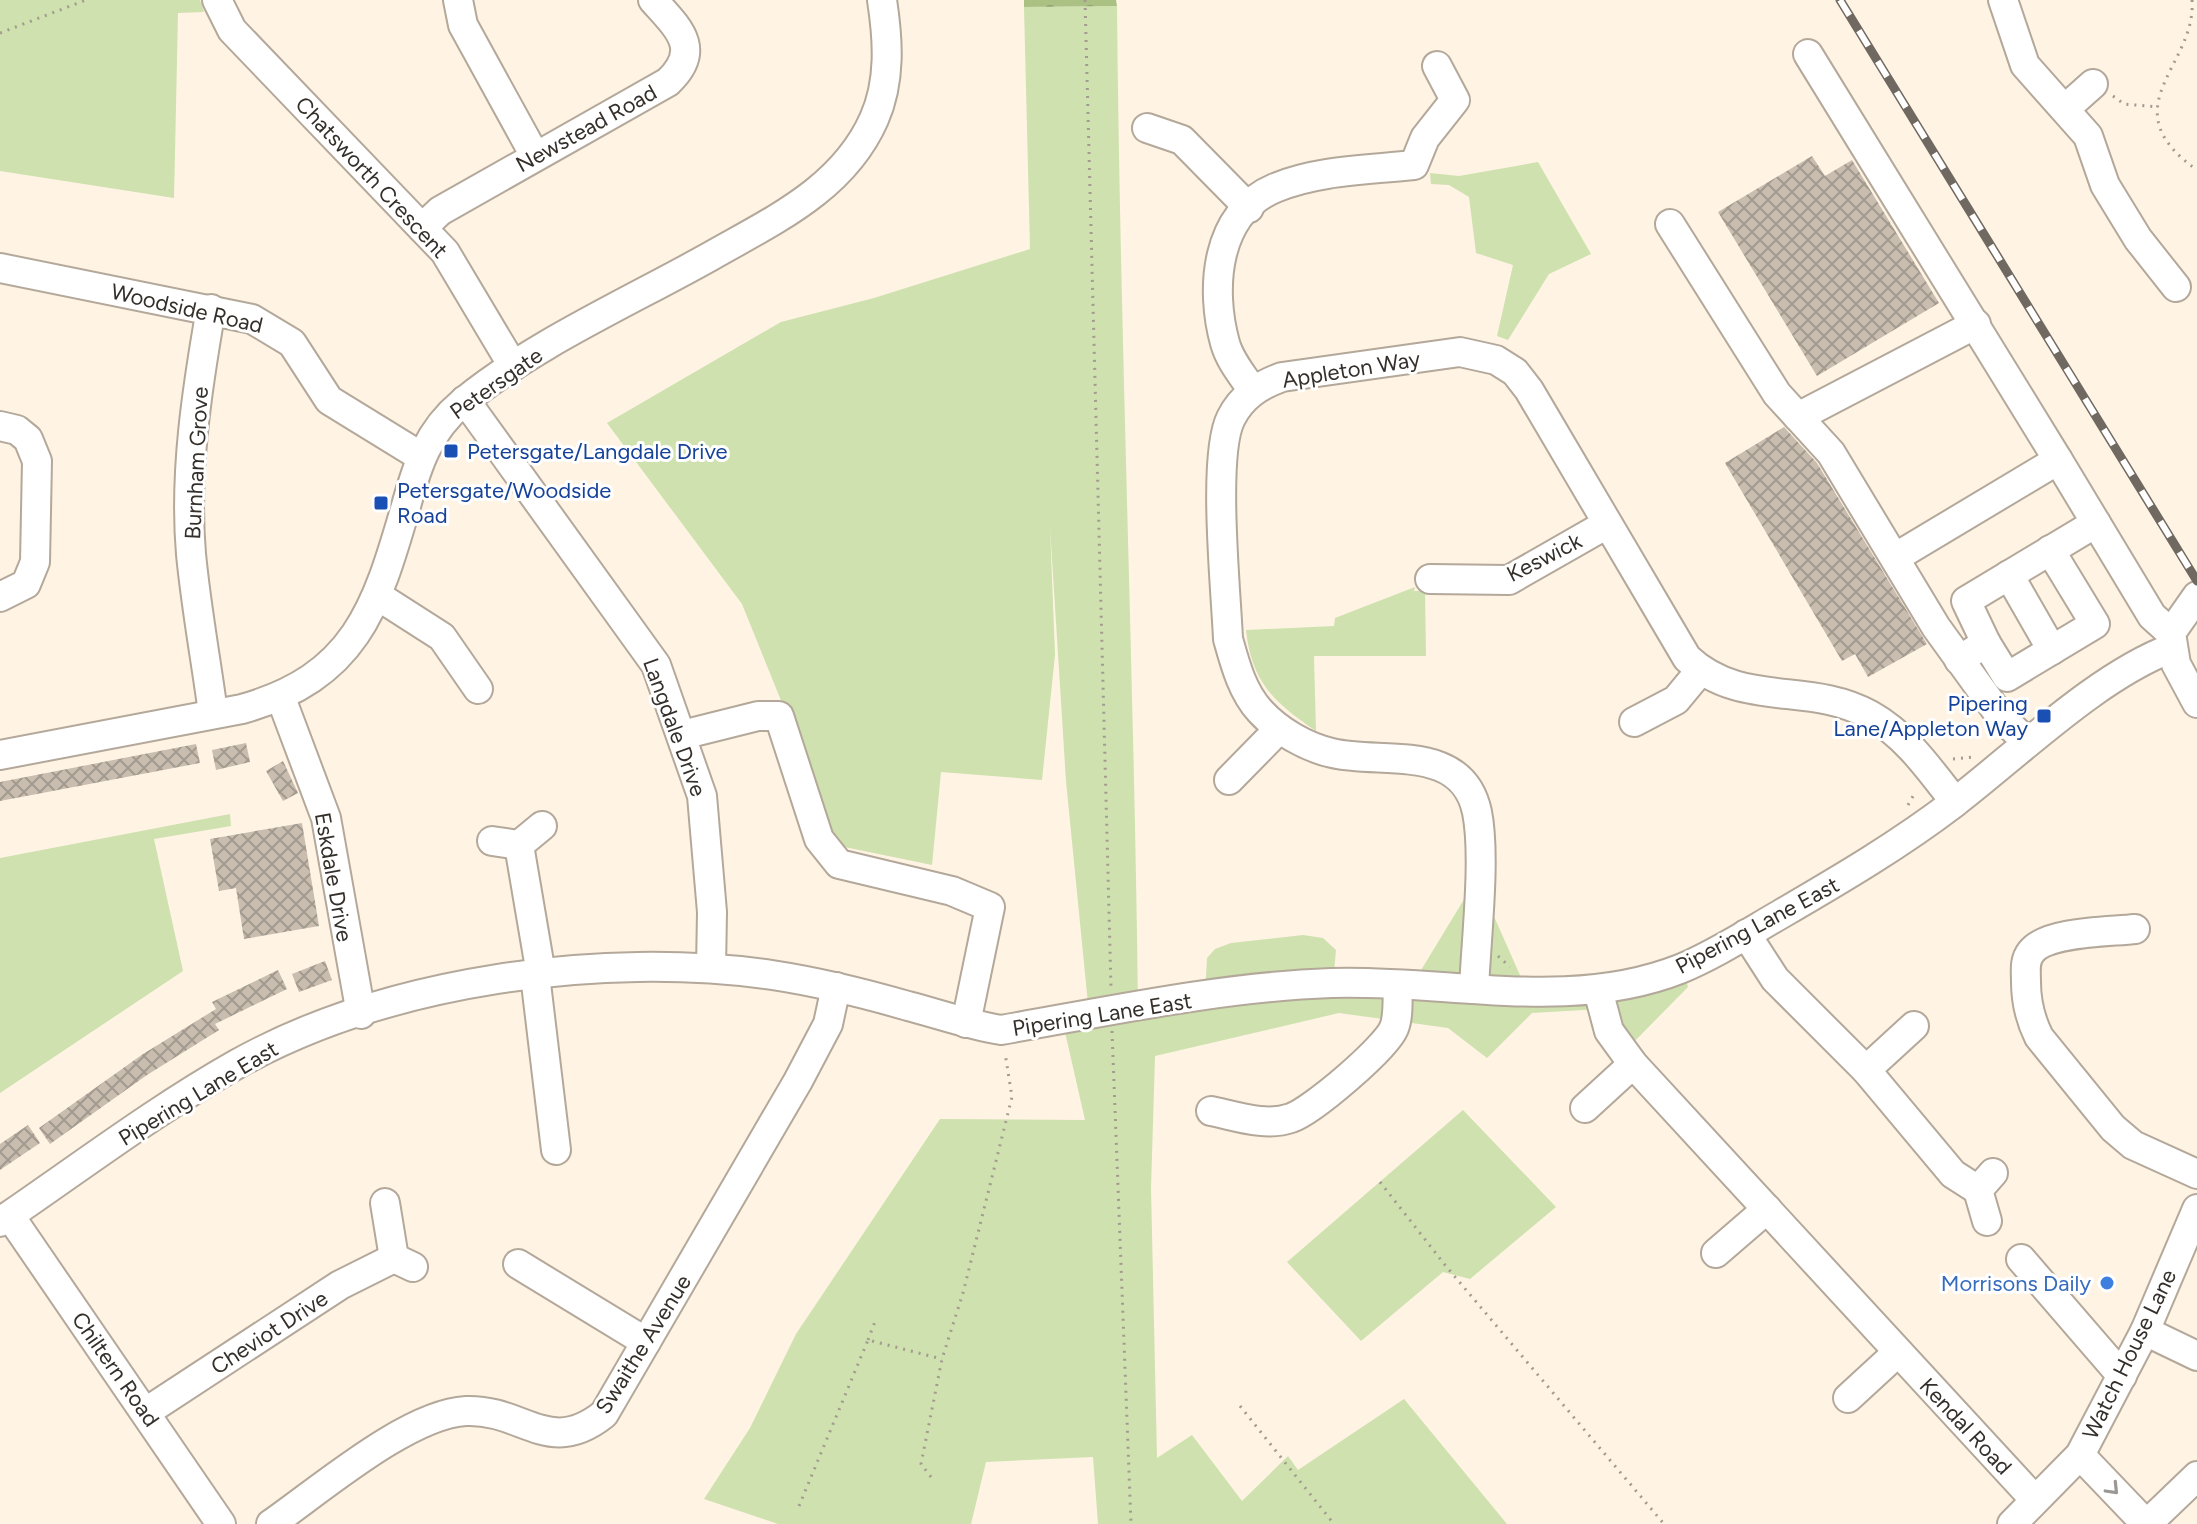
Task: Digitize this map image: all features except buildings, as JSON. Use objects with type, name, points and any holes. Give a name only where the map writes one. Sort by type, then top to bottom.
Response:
[{"type":"street","name":"Chatsworth Crescent","points":[[217,0],[232,30],[445,252],[513,366]]},
{"type":"street","points":[[458,0],[463,25],[535,156]]},
{"type":"street","name":"Newstead Road","points":[[422,228],[440,211],[668,82],[679,71],[685,58],[685,41],[653,0]]},
{"type":"street","name":"Petersgate","points":[[0,755],[281,698],[308,683],[334,660],[361,629],[378,596],[420,456],[449,413],[513,366],[801,205],[847,162],[874,119],[888,59],[882,0]]},
{"type":"street","points":[[2003,0],[2025,65],[2088,136],[2105,185],[2138,239],[2176,287]]},
{"type":"street","points":[[1808,54],[2152,616],[2172,641],[2183,680],[2197,703]]},
{"type":"street","points":[[1253,391],[1225,341],[1217,276],[1219,257],[1229,232],[1249,208],[1272,189],[1300,179],[1414,165],[1425,138],[1455,100],[1437,66]]},
{"type":"street","points":[[2066,108],[2093,84]]},
{"type":"street","points":[[1147,128],[1182,140],[1249,208]]},
{"type":"street","points":[[1670,224],[1777,394],[1831,453],[1959,660],[2001,717],[2027,742]]},
{"type":"street","name":"Woodside Road","points":[[0,268],[252,319],[274,329],[292,343],[329,400],[420,456]]},
{"type":"street","name":"Burnham Grove","points":[[211,309],[194,436],[191,553],[213,713]]},
{"type":"street","points":[[1798,417],[1976,324]]},
{"type":"street","name":"Appleton Way","points":[[1474,989],[1477,812],[1462,782],[1432,762],[1330,753],[1279,729],[1259,711],[1245,689],[1228,639],[1222,456],[1231,417],[1253,391],[1282,377],[1460,352],[1496,360],[1515,372],[1529,390],[1687,658],[1700,671],[1737,688],[1808,696],[1868,714],[1910,745],[1955,802]]},
{"type":"street","name":"Langdale Drive","points":[[465,400],[641,640],[656,665],[702,796],[712,912],[711,968]]},
{"type":"street","points":[[0,426],[17,430],[28,439],[37,461],[35,562],[26,584],[0,597]]},
{"type":"street","points":[[1896,557],[2058,460]]},
{"type":"street","points":[[2050,550],[2095,624],[2007,677],[1966,601],[2050,550],[2096,523]]},
{"type":"street","name":"Keswick","points":[[1430,579],[1509,580],[1607,524]]},
{"type":"street","points":[[2009,575],[2052,650]]},
{"type":"street","points":[[378,596],[442,637],[478,689]]},
{"type":"street","points":[[2172,641],[2197,596]]},
{"type":"street","name":"Pipering Lane East","points":[[5,1219],[93,1156],[237,1064],[324,1024],[431,992],[538,974],[634,966],[711,968],[836,987],[1001,1030],[1273,987],[1333,983],[1598,990],[1642,981],[1682,968],[1879,858],[1955,802],[2027,742],[2172,641]]},
{"type":"street","points":[[1959,660],[1986,643]]},
{"type":"street","points":[[1634,722],[1676,700],[1700,671]]},
{"type":"street","name":"Eskdale Drive","points":[[281,698],[326,818],[361,1014]]},
{"type":"street","points":[[682,735],[758,716],[779,716],[819,839],[839,864],[952,891],[990,907],[966,1023]]},
{"type":"street","points":[[1229,780],[1279,729]]},
{"type":"street","points":[[542,826],[505,843],[538,974],[556,1150]]},
{"type":"street","points":[[2135,929],[2061,937],[2032,951],[2026,963],[2026,998],[2031,1020],[2039,1037],[2113,1128],[2133,1145],[2197,1174]]},
{"type":"street","points":[[1746,934],[1775,979],[1866,1070],[1953,1174],[1985,1182],[1987,1221]]},
{"type":"street","points":[[1211,1111],[1274,1121],[1292,1118],[1310,1107],[1384,1044],[1395,1027],[1398,985]]},
{"type":"street","name":"Swaithe Avenue","points":[[271,1524],[412,1427],[438,1414],[469,1411],[502,1415],[538,1430],[566,1434],[588,1427],[604,1414],[798,1081],[828,1024],[836,987]]},
{"type":"street","name":"Kendal Road","points":[[1598,990],[1609,1031],[1633,1064],[2035,1500]]},
{"type":"street","points":[[1866,1070],[1914,1026]]},
{"type":"street","points":[[1581,1113],[1633,1064]]},
{"type":"street","name":"Cheviot Drive","points":[[146,1412],[340,1285],[403,1263],[385,1203]]},
{"type":"street","points":[[1712,1256],[1767,1209]]},
{"type":"street","name":"Watch House Lane","points":[[2012,1524],[2080,1455],[2189,1247],[2197,1209]]},
{"type":"street","name":"Chiltern Road","points":[[5,1219],[146,1412],[221,1524]]},
{"type":"street","points":[[2021,1259],[2122,1376]]},
{"type":"street","points":[[518,1264],[646,1342]]},
{"type":"street","points":[[2145,1331],[2197,1356]]},
{"type":"street","points":[[1845,1401],[1898,1352]]},
{"type":"street","points":[[2080,1455],[2147,1524],[2197,1476]]},
{"type":"path","points":[[0,33],[86,0]]},
{"type":"path","points":[[1085,0],[1111,1011],[1131,1524]]},
{"type":"path","points":[[2192,0],[2194,13],[2190,28],[2158,107],[2168,145],[2180,159],[2197,170]]},
{"type":"path","points":[[2093,84],[2124,104],[2158,107]]},
{"type":"path","points":[[1904,814],[1924,774],[1950,760],[1975,757]]},
{"type":"path","points":[[1475,952],[1494,953],[1511,968],[1522,970]]},
{"type":"path","points":[[931,1477],[921,1464],[942,1359],[963,1293],[1012,1097],[1001,1030]]},
{"type":"path","points":[[1380,1182],[1445,1265],[1664,1524]]},
{"type":"path","points":[[799,1506],[876,1319]]},
{"type":"path","points":[[868,1340],[942,1359]]},
{"type":"path","points":[[1240,1406],[1334,1524]]},
{"type":"green space","points":[[0,0],[200,0],[204,12],[178,13],[174,198],[0,171]]},
{"type":"green space","points":[[1024,0],[1116,0],[1117,6],[1024,7]]},
{"type":"green space","points":[[1117,6],[1138,1006],[1205,997],[1207,958],[1215,949],[1231,943],[1303,935],[1323,938],[1336,950],[1333,982],[1412,985],[1477,878],[1527,991],[1682,968],[1688,987],[1624,1052],[1601,1009],[1532,1013],[1487,1058],[1448,1028],[1339,1013],[1155,1056],[1151,1188],[1157,1458],[1192,1435],[1242,1501],[1288,1456],[1298,1470],[1404,1399],[1507,1524],[1098,1524],[1093,1457],[986,1462],[971,1524],[778,1524],[704,1499],[750,1428],[796,1334],[940,1119],[1085,1120],[1062,1019],[1089,1014],[1066,781],[1050,527],[1055,655],[1042,780],[941,772],[932,865],[830,844],[784,708],[742,604],[607,423],[781,322],[874,298],[1030,249],[1024,7]]},
{"type":"green space","points":[[1538,162],[1591,254],[1549,274],[1508,340],[1497,336],[1513,265],[1476,253],[1469,197],[1449,185],[1431,184],[1430,173],[1459,176]]},
{"type":"green space","points":[[1415,587],[1414,591],[1425,591],[1426,656],[1314,656],[1316,731],[1277,700],[1260,678],[1246,630],[1334,626],[1335,618]]},
{"type":"green space","points":[[230,814],[231,826],[154,839],[183,971],[0,1093],[0,858]]},
{"type":"green space","points":[[1463,1110],[1556,1207],[1470,1279],[1443,1272],[1361,1341],[1287,1262]]},
{"type":"railway","points":[[1840,0],[2197,581]]},
{"type":"place","name":"Petersgate/Langdale Drive","points":[[451,451]]},
{"type":"place","name":"Petersgate/Woodside Road","points":[[381,503]]},
{"type":"place","name":"Pipering Lane/Appleton Way","points":[[2044,716]]},
{"type":"place","name":"Morrisons Daily","points":[[2107,1283]]}]
